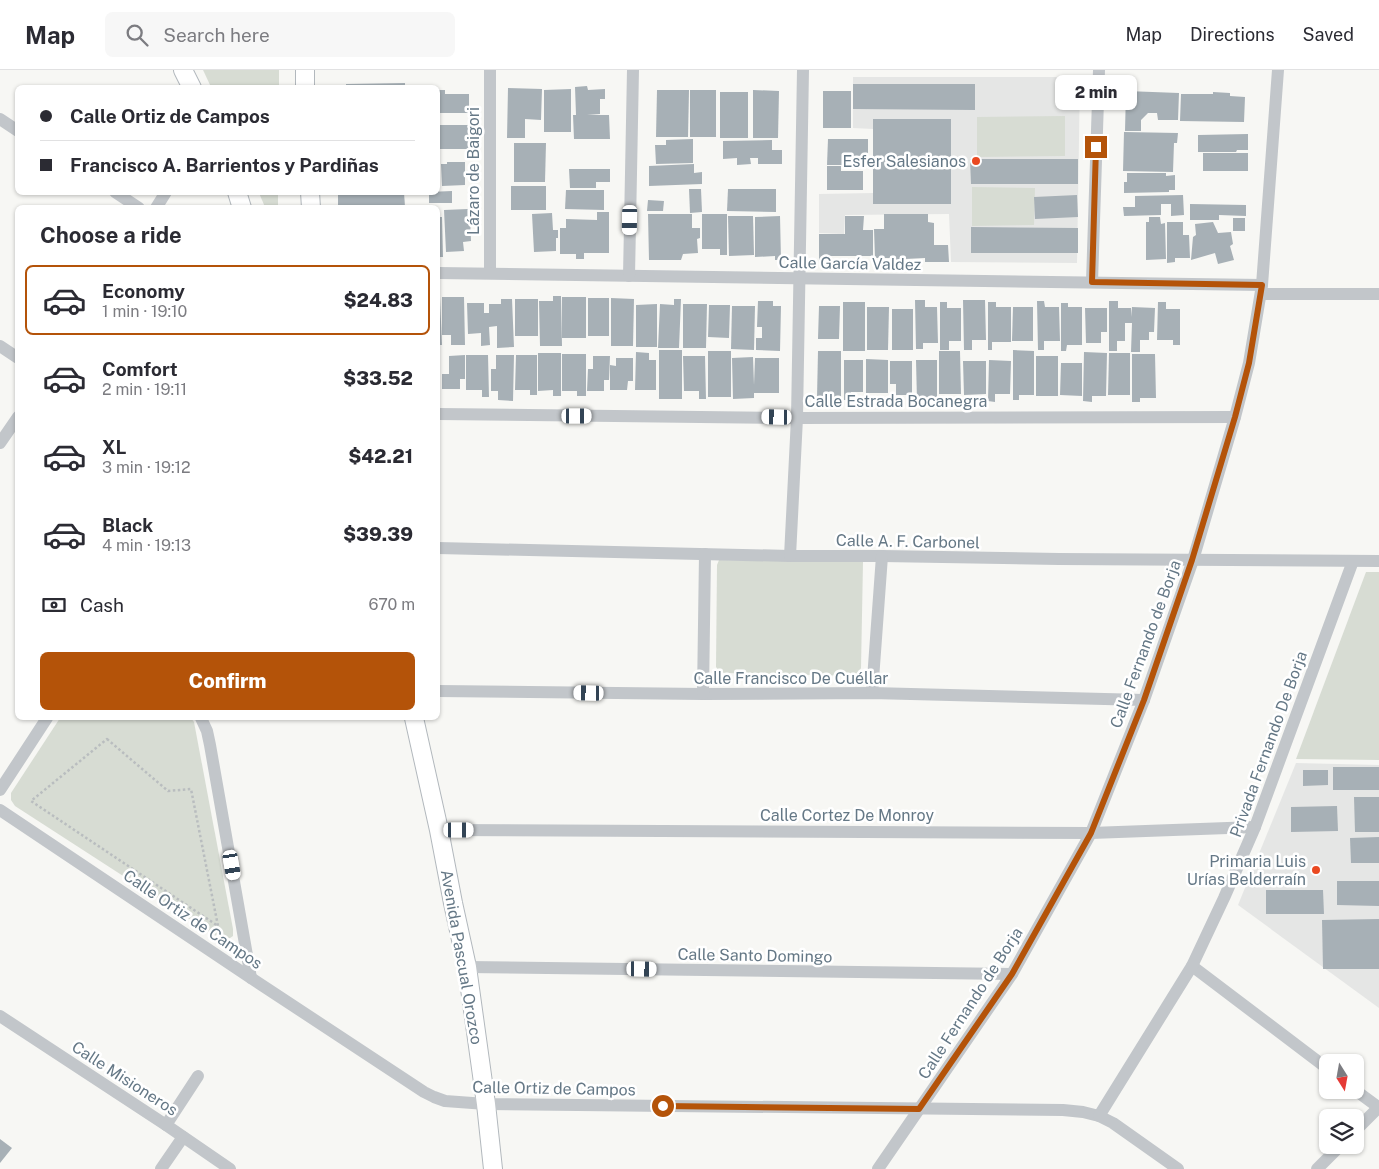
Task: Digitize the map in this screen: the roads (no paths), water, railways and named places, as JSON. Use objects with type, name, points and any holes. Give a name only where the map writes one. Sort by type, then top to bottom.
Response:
[{"type":"main road","points":[[305,70],[305,85]]},
{"type":"main road","name":"Avenida Pascual Orozco","points":[[414,720],[467,967],[493,1169]]},
{"type":"street","name":"Lázaro de Baigori","points":[[490,70],[490,272]]},
{"type":"street","points":[[629,276],[632,70]]},
{"type":"street","points":[[790,556],[797,418],[804,70]]},
{"type":"street","points":[[1092,282],[1099,70]]},
{"type":"street","name":"Calle Fernando de Borja","points":[[878,1169],[1012,974],[1091,833],[1144,700],[1192,560],[1235,417],[1249,363],[1262,289],[1278,70]]},
{"type":"street","points":[[0,120],[15,129]]},
{"type":"street","points":[[119,195],[134,205]]},
{"type":"street","name":"Calle García Valdez","points":[[440,273],[490,272],[800,279],[1092,282],[1379,294]]},
{"type":"street","points":[[0,346],[15,356]]},
{"type":"street","name":"Calle Estrada Bocanegra","points":[[440,414],[797,418],[1235,417]]},
{"type":"street","points":[[0,443],[15,421]]},
{"type":"street","name":"Calle A. F. Carbonel","points":[[440,548],[790,556],[1379,561]]},
{"type":"street","points":[[703,694],[706,554]]},
{"type":"street","points":[[872,693],[882,556]]},
{"type":"street","name":"Privada Fernando De Borja","points":[[1099,1116],[1192,966],[1224,898],[1255,827],[1353,561]]},
{"type":"street","name":"Calle Francisco De Cuéllar","points":[[440,691],[703,694],[872,693],[1144,700]]},
{"type":"street","points":[[0,790],[45,720]]},
{"type":"street","points":[[202,720],[210,745],[251,978]]},
{"type":"street","name":"Calle Ortiz de Campos","points":[[0,810],[251,978],[434,1097],[455,1103],[486,1104],[1063,1110],[1099,1116],[1113,1123],[1178,1169]]},
{"type":"street","name":"Calle Cortez De Monroy","points":[[439,830],[1091,833],[1255,827]]},
{"type":"street","points":[[1192,966],[1319,1062]]},
{"type":"street","name":"Calle Santo Domingo","points":[[467,967],[1012,974]]},
{"type":"street","name":"Calle Misioneros","points":[[0,1016],[166,1124],[230,1169]]},
{"type":"street","points":[[166,1124],[198,1076]]},
{"type":"street","points":[[1364,1096],[1379,1107],[1364,1122]]},
{"type":"street","points":[[161,1169],[183,1137]]},
{"type":"street","points":[[1317,1169],[1332,1154]]},
{"type":"place","name":"Esfer Salesianos","points":[[976,161]]},
{"type":"place","name":"Primaria Luis Urías Belderraín","points":[[1316,870]]}]
